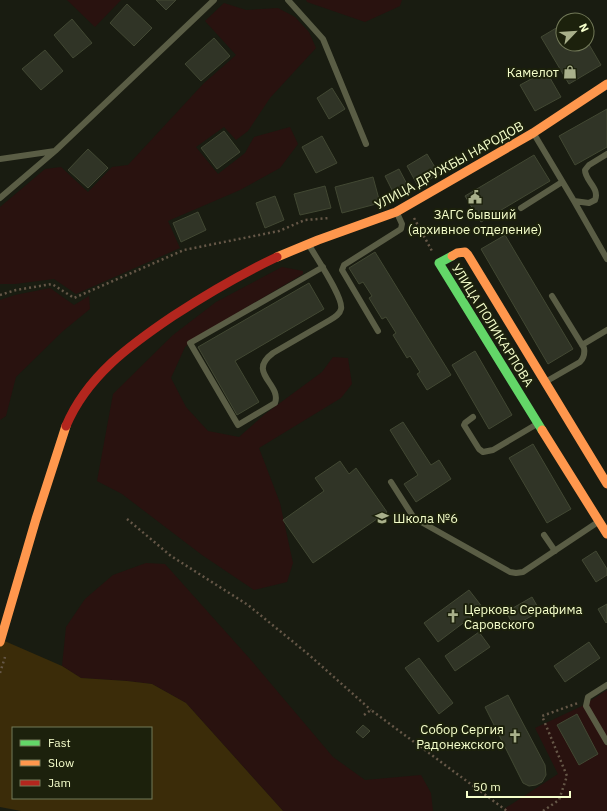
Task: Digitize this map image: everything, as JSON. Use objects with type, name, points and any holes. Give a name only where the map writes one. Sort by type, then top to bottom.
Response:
[{"type":"street","name":"УЛИЦА ДРУЖБЫ НАРОДОВ","points":[[0,642],[45,489],[71,415],[92,382],[112,361],[139,339],[216,289],[258,267],[308,244],[396,212],[533,133],[607,84]]},
{"type":"street","name":"УЛИЦА ПОЛИКАРПОВА","points":[[607,484],[468,255],[465,252],[457,252],[439,263],[607,534]]},
{"type":"lane","points":[[0,198],[55,151],[214,0]]},
{"type":"lane","points":[[288,0],[324,39],[366,144]]},
{"type":"lane","points":[[533,133],[607,259]]},
{"type":"lane","points":[[0,159],[55,151]]},
{"type":"lane","points":[[574,201],[589,203],[595,200],[597,194],[586,175],[585,170],[589,165],[607,154]]},
{"type":"lane","points":[[521,208],[562,182]]},
{"type":"lane","points":[[378,331],[342,270],[344,265],[402,227],[402,221],[396,212]]},
{"type":"lane","points":[[308,244],[323,267],[341,300],[341,310],[330,320],[273,353],[265,360],[263,370],[275,395],[275,403],[238,425],[190,344],[323,267]]},
{"type":"lane","points":[[545,382],[582,359],[585,353],[582,345],[552,296]]},
{"type":"lane","points":[[582,345],[607,330]]},
{"type":"lane","points":[[473,417],[464,425],[479,449],[483,452],[493,450],[538,423]]},
{"type":"lane","points":[[391,482],[414,518],[510,572],[523,572],[599,521]]},
{"type":"lane","points":[[544,535],[555,551]]},
{"type":"lane","points":[[607,685],[587,699],[586,704],[586,709],[607,742]]},
{"type":"path","points":[[406,206],[439,263]]},
{"type":"path","points":[[0,295],[16,290],[52,284],[74,298],[184,250],[279,231],[305,220],[334,218],[340,220],[347,230]]},
{"type":"path","points":[[127,519],[171,556],[248,605],[308,654],[372,710],[507,811]]},
{"type":"path","points":[[543,811],[559,800],[567,776],[542,716],[587,699]]},
{"type":"path","points":[[364,715],[372,710]]},
{"type":"shaded area","points":[[67,0],[121,0],[95,27]]},
{"type":"shaded area","points":[[306,0],[402,0],[400,6],[365,22],[307,2]]},
{"type":"shaded area","points":[[224,3],[246,10],[278,8],[295,17],[309,32],[316,48],[270,98],[248,131],[236,140],[224,127],[196,147],[218,174],[245,153],[254,137],[290,127],[298,144],[280,168],[240,190],[168,221],[180,248],[76,294],[54,279],[15,284],[0,284],[0,207],[45,169],[61,167],[88,192],[112,167],[128,165],[204,83],[236,55],[205,21]]},
{"type":"shaded area","points":[[282,267],[303,271],[303,274],[195,338],[185,347],[171,378],[186,407],[208,431],[239,437],[265,414],[322,372],[333,357],[348,358],[352,384],[341,398],[259,448],[280,503],[293,563],[287,582],[254,590],[202,555],[122,494],[97,481],[113,394],[173,335],[216,302]]},
{"type":"shaded area","points":[[50,288],[74,305],[89,296],[90,309],[63,331],[16,377],[6,416],[0,420],[0,300],[15,295]]},
{"type":"shaded area","points":[[146,563],[165,564],[250,659],[333,757],[365,780],[421,775],[431,793],[433,811],[283,811],[186,703],[152,684],[81,678],[62,666],[66,627],[85,599],[113,575]]},
{"type":"shaded area","points":[[0,639],[62,666],[81,678],[152,684],[186,703],[283,811],[21,811],[0,807]]},
{"type":"shaded area","points":[[607,690],[607,811],[505,811],[504,809],[558,774],[535,728],[582,706]]},
{"type":"building","points":[[156,0],[176,0],[166,10]]},
{"type":"building","points":[[127,4],[152,28],[134,46],[110,23]]},
{"type":"building","points":[[72,19],[92,43],[73,58],[54,35]]},
{"type":"building","points":[[555,29],[555,52],[593,52],[601,65],[569,84],[541,37]]},
{"type":"building","points":[[214,38],[230,56],[201,81],[185,64]]},
{"type":"building","points":[[45,50],[63,71],[41,90],[22,69]]},
{"type":"building","points":[[546,71],[561,97],[535,111],[520,85]]},
{"type":"building","points":[[332,88],[345,109],[329,119],[317,98]]},
{"type":"building","points":[[607,109],[607,147],[575,165],[559,136]]},
{"type":"building","points":[[224,131],[240,152],[217,169],[201,148]]},
{"type":"building","points":[[322,136],[337,163],[316,173],[302,147]]},
{"type":"building","points":[[88,149],[108,168],[88,188],[68,170]]},
{"type":"building","points":[[427,154],[439,174],[418,186],[407,166]]},
{"type":"building","points":[[534,155],[550,181],[481,222],[465,196]]},
{"type":"building","points":[[399,169],[409,188],[395,196],[385,176]]},
{"type":"building","points":[[373,177],[380,203],[342,213],[335,187]]},
{"type":"building","points":[[325,186],[331,208],[300,215],[294,194]]},
{"type":"building","points":[[275,196],[284,220],[265,228],[256,203]]},
{"type":"building","points":[[198,212],[206,230],[181,242],[173,223]]},
{"type":"building","points":[[505,235],[573,349],[548,364],[481,249]]},
{"type":"building","points":[[375,252],[451,375],[427,390],[417,374],[420,372],[410,356],[407,358],[393,335],[396,333],[386,317],[382,319],[369,298],[372,296],[363,282],[359,284],[349,268]]},
{"type":"building","points":[[309,283],[324,309],[235,361],[259,402],[237,415],[198,347]]},
{"type":"building","points":[[475,351],[512,415],[489,429],[452,365]]},
{"type":"building","points":[[403,422],[431,465],[439,460],[451,479],[416,502],[404,484],[418,475],[390,430]]},
{"type":"building","points":[[533,444],[571,509],[547,523],[509,458]]},
{"type":"building","points":[[340,461],[349,474],[356,468],[387,512],[313,563],[283,520],[324,491],[315,478]]},
{"type":"building","points":[[596,551],[607,569],[607,575],[596,582],[582,560]]},
{"type":"building","name":"Церковь Серафима Саровского","points":[[469,590],[483,608],[438,642],[424,623]]},
{"type":"building","points":[[532,597],[540,611],[514,626],[506,612]]},
{"type":"building","points":[[607,604],[607,622],[606,623],[598,609]]},
{"type":"building","points":[[479,632],[490,647],[455,671],[445,656]]},
{"type":"building","points":[[589,642],[600,658],[565,682],[554,666]]},
{"type":"building","points":[[419,658],[453,703],[439,714],[405,668]]},
{"type":"building","name":"Собор Сергия Радонежского","points":[[508,695],[545,765],[546,775],[542,782],[536,785],[529,786],[523,783],[485,707]]},
{"type":"building","points":[[577,714],[598,754],[579,765],[557,725]]},
{"type":"building","points":[[363,725],[370,731],[363,738],[356,732]]},
{"type":"traffic: fast","points":[[452,256],[439,263],[542,430]]},
{"type":"traffic: slow","points":[[277,257],[318,240],[396,212],[533,133],[607,84]]},
{"type":"traffic: slow","points":[[452,256],[457,253],[465,252],[468,255],[607,484]]},
{"type":"traffic: slow","points":[[0,642],[36,519],[66,426]]},
{"type":"traffic: slow","points":[[542,430],[607,534]]},
{"type":"traffic: jam","points":[[66,426],[75,408],[86,392],[111,363],[126,350],[173,316],[237,277],[277,257]]},
{"type":"place","name":"Камелот","points":[[570,72]]},
{"type":"place","name":"ЗАГС бывший (архивное отделение)","points":[[475,197]]},
{"type":"place","name":"Школа №6","points":[[382,518]]},
{"type":"place","name":"Церковь Серафима Саровского","points":[[453,616]]},
{"type":"place","name":"Собор Сергия Радонежского","points":[[515,736]]}]
